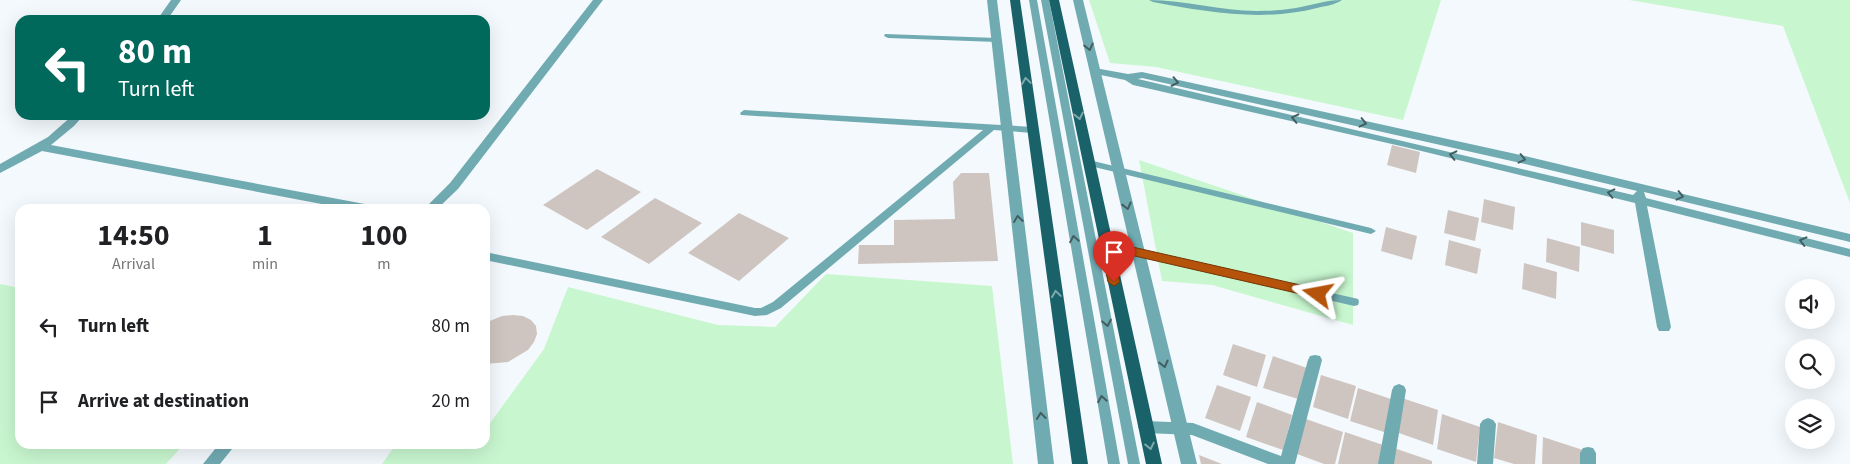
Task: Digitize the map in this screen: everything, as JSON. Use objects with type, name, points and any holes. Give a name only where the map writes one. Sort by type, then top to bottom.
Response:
[{"type":"main road","points":[[1015,0],[1080,464]]},
{"type":"main road","points":[[1054,0],[1154,464]]},
{"type":"street","points":[[166,15],[176,0]]},
{"type":"street","points":[[435,204],[454,186],[598,0]]},
{"type":"street","points":[[992,0],[1046,464]]},
{"type":"street","points":[[1078,0],[1189,464]]},
{"type":"street","points":[[1095,71],[1128,78],[1137,83],[1292,117],[1640,200],[1850,253]]},
{"type":"street","points":[[1128,78],[1142,75],[1200,87],[1638,186],[1850,238]]},
{"type":"street","points":[[0,169],[42,147],[61,134],[74,120]]},
{"type":"street","points":[[42,147],[344,204]]},
{"type":"street","points":[[1638,186],[1664,327]]},
{"type":"street","points":[[1146,427],[1180,427],[1203,432],[1287,464],[1315,360]]},
{"type":"street","points":[[1386,464],[1399,390]]},
{"type":"street","points":[[1485,464],[1488,424]]},
{"type":"street","points":[[211,464],[224,449]]},
{"type":"lane","points":[[1033,0],[1114,464]]},
{"type":"lane","points":[[1045,0],[1134,464]]},
{"type":"lane","points":[[1153,0],[1229,12],[1270,13],[1301,10],[1338,0]]},
{"type":"lane","points":[[888,36],[997,40]]},
{"type":"lane","points":[[744,113],[1033,130]]},
{"type":"lane","points":[[490,257],[763,312],[777,305],[991,128]]},
{"type":"lane","points":[[1089,163],[1371,231]]},
{"type":"lane","points":[[1106,245],[1354,302]]},
{"type":"green space","points":[[1089,0],[1441,0],[1403,120],[1156,67],[1110,63]]},
{"type":"green space","points":[[1629,0],[1850,0],[1850,203],[1783,26]]},
{"type":"green space","points":[[1139,160],[1353,233],[1353,325],[1212,285],[1162,281]]},
{"type":"green space","points":[[826,274],[992,286],[1013,464],[382,464],[392,449],[490,449],[490,423],[544,349],[568,287],[718,325],[775,327]]},
{"type":"green space","points":[[0,284],[15,287],[15,449],[180,449],[166,464],[0,464]]},
{"type":"building","points":[[1392,145],[1420,152],[1416,173],[1387,165]]},
{"type":"building","points":[[597,169],[641,192],[587,230],[543,205]]},
{"type":"building","points":[[961,173],[989,173],[998,261],[858,264],[859,245],[894,245],[894,220],[955,219],[953,182]]},
{"type":"building","points":[[655,198],[702,223],[649,264],[601,237]]},
{"type":"building","points":[[1484,199],[1515,207],[1513,230],[1481,222]]},
{"type":"building","points":[[1448,210],[1479,218],[1475,241],[1444,233]]},
{"type":"building","points":[[739,213],[789,238],[739,281],[688,253]]},
{"type":"building","points":[[1581,222],[1614,230],[1614,254],[1581,245]]},
{"type":"building","points":[[1386,227],[1417,236],[1412,260],[1381,251]]},
{"type":"building","points":[[1547,238],[1580,247],[1579,272],[1546,262]]},
{"type":"building","points":[[1449,240],[1481,249],[1477,274],[1445,265]]},
{"type":"building","points":[[1524,263],[1557,272],[1556,299],[1522,289]]},
{"type":"building","points":[[502,316],[523,316],[531,320],[536,326],[537,334],[528,350],[508,362],[490,364],[490,321]]},
{"type":"building","points":[[1233,344],[1266,355],[1257,387],[1223,375]]},
{"type":"building","points":[[1273,356],[1307,368],[1298,399],[1263,388]]},
{"type":"building","points":[[1321,375],[1356,386],[1348,419],[1313,407]]},
{"type":"building","points":[[1217,385],[1251,397],[1240,431],[1205,418]]},
{"type":"building","points":[[1358,388],[1394,400],[1387,433],[1350,421]]},
{"type":"building","points":[[1402,398],[1438,410],[1433,445],[1396,432]]},
{"type":"building","points":[[1257,402],[1292,415],[1283,450],[1246,437]]},
{"type":"building","points":[[1442,414],[1480,427],[1476,462],[1437,449]]},
{"type":"building","points":[[1306,419],[1343,432],[1335,464],[1324,464],[1297,454]]},
{"type":"building","points":[[1498,422],[1537,435],[1535,464],[1514,464],[1494,458]]},
{"type":"building","points":[[1345,432],[1383,445],[1379,464],[1338,464]]},
{"type":"building","points":[[1543,437],[1583,450],[1583,464],[1542,464]]},
{"type":"building","points":[[1394,448],[1432,461],[1432,464],[1391,464]]},
{"type":"building","points":[[1199,455],[1222,464],[1201,464]]},
{"type":"route","points":[[1114,282],[1106,245],[1318,294]]}]
